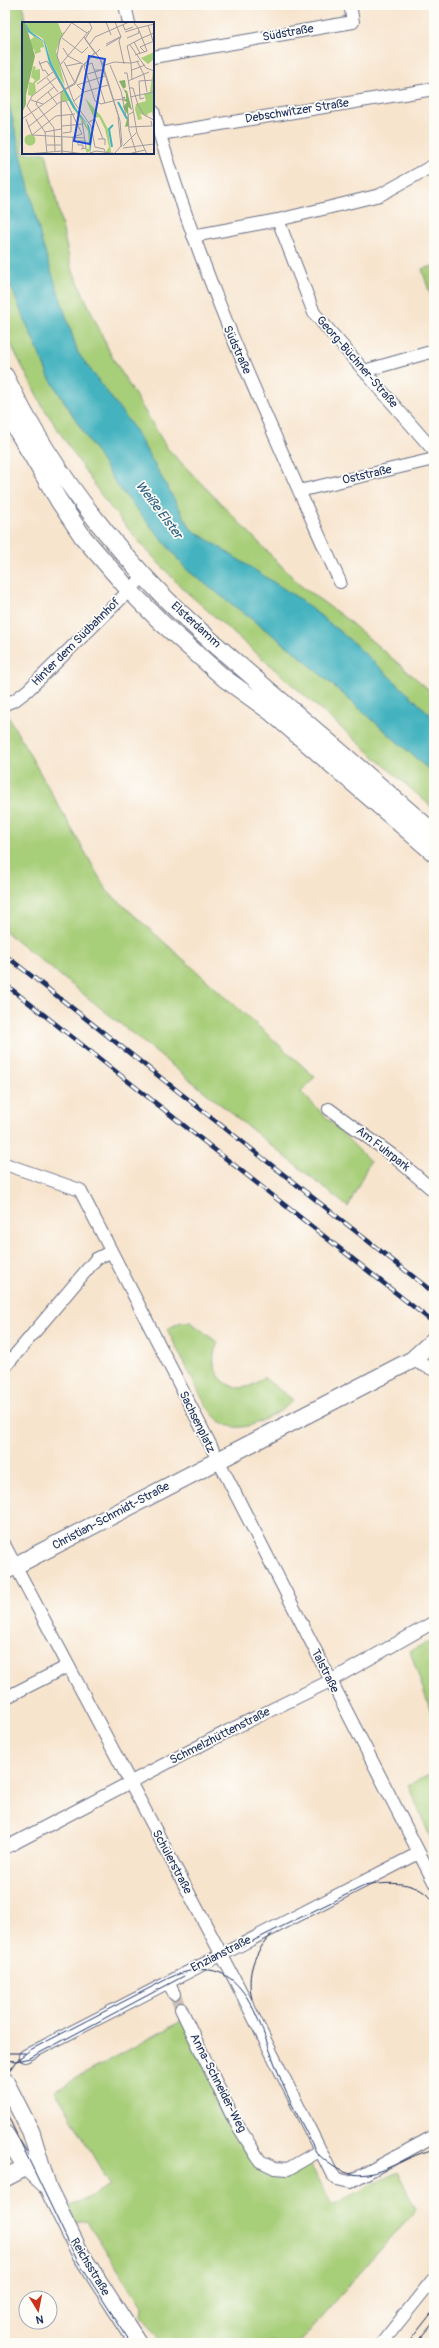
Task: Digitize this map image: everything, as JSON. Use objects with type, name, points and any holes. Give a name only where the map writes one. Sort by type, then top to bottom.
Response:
[{"type":"main road","name":"Elsterdamm","points":[[5,376],[59,469],[97,521],[144,576],[168,600],[264,686],[434,833]]},
{"type":"main road","name":"Elsterdamm","points":[[5,410],[59,501],[83,537],[129,590],[162,623],[224,678],[271,712],[434,853]]},
{"type":"main road","points":[[412,1360],[434,1340]]},
{"type":"main road","name":"Sachsenplatz","points":[[216,1460],[412,1360]]},
{"type":"main road","name":"Christian-Schmidt-Straße","points":[[10,1568],[216,1460]]},
{"type":"main road","name":"Reichsstraße","points":[[5,2081],[31,2132],[41,2160],[48,2188],[80,2252],[138,2343]]},
{"type":"main road","name":"Reichsstraße","points":[[5,2134],[26,2167],[48,2188]]},
{"type":"main road","points":[[5,2178],[41,2160]]},
{"type":"street","points":[[125,5],[129,22]]},
{"type":"street","name":"Südstraße","points":[[154,57],[353,22],[350,5]]},
{"type":"street","name":"Debschwitzer Straße","points":[[160,134],[434,89]]},
{"type":"street","name":"Südstraße","points":[[154,114],[193,236],[223,318],[340,582]]},
{"type":"street","points":[[193,236],[278,220],[380,195],[434,166]]},
{"type":"street","name":"Georg-Büchner-Straße","points":[[278,220],[314,312],[434,451]]},
{"type":"street","points":[[364,371],[434,351]]},
{"type":"street","name":"Oststraße","points":[[299,491],[434,459]]},
{"type":"street","name":"Hinter dem Südbahnhof","points":[[5,704],[15,700],[28,690],[144,576]]},
{"type":"street","name":"Am Fuhrpark","points":[[329,1109],[392,1155],[434,1191]]},
{"type":"street","name":"Sachsenplatz","points":[[5,1164],[80,1190],[216,1460]]},
{"type":"street","points":[[5,1367],[96,1259],[110,1252]]},
{"type":"street","points":[[412,1360],[434,1370]]},
{"type":"street","name":"Talstraße","points":[[216,1460],[434,1882]]},
{"type":"street","name":"Schülerstraße","points":[[5,1546],[10,1568],[68,1666],[265,2038],[319,2151],[337,2179],[350,2182],[434,2136]]},
{"type":"street","name":"Schmelzhüttenstraße","points":[[5,1848],[330,1681],[434,1622]]},
{"type":"street","points":[[5,1698],[68,1666]]},
{"type":"street","name":"Enzianstraße","points":[[25,2056],[419,1853]]},
{"type":"street","points":[[168,1982],[174,1994]]},
{"type":"street","name":"Anna-Schneider-Weg","points":[[181,2009],[233,2118],[260,2161],[275,2168],[288,2169],[319,2151]]},
{"type":"street","points":[[382,2343],[434,2278]]},
{"type":"green space","points":[[5,5],[23,5],[25,22],[22,22],[22,154],[46,154],[71,267],[111,355],[167,448],[301,586],[345,618],[434,694],[434,718],[350,640],[301,600],[191,529],[133,427],[78,353],[42,243],[5,88]]},
{"type":"green space","points":[[434,266],[434,292],[430,294],[422,269]]},
{"type":"green space","points":[[5,273],[49,377],[116,484],[187,570],[295,652],[434,774],[434,809],[182,588],[140,543],[103,498],[43,407],[5,333]]},
{"type":"green space","points":[[9,718],[107,891],[315,1077],[301,1092],[370,1161],[348,1207],[5,931],[5,719]]},
{"type":"green space","points":[[181,1322],[191,1322],[218,1343],[214,1355],[214,1366],[218,1375],[225,1382],[233,1387],[243,1388],[253,1385],[263,1377],[293,1400],[279,1412],[249,1426],[236,1427],[226,1425],[217,1419],[204,1401],[167,1329]]},
{"type":"green space","points":[[434,1639],[434,1721],[410,1651]]},
{"type":"green space","points":[[434,1773],[434,1846],[408,1785]]},
{"type":"green space","points":[[185,2019],[254,2158],[268,2176],[285,2176],[309,2162],[332,2205],[397,2172],[416,2209],[299,2343],[161,2343],[141,2316],[142,2307],[87,2221],[76,2223],[70,2208],[110,2185],[55,2090]]},
{"type":"water","name":"Weiße Elster","points":[[5,88],[42,243],[78,353],[133,427],[191,529],[301,600],[350,640],[434,718],[434,774],[295,652],[187,570],[116,484],[49,377],[5,273]]},
{"type":"tunnel","points":[[174,1994],[181,2009]]},
{"type":"tram line","points":[[198,1968],[364,1886],[392,1883],[412,1886],[421,1890],[434,1904]]},
{"type":"tram line","points":[[252,1999],[250,1981],[253,1964],[260,1948],[272,1934]]},
{"type":"tram line","points":[[5,2077],[16,2061],[30,2050],[169,1978],[194,1970],[215,1971],[231,1979],[244,1993],[254,2010],[291,2103],[316,2152],[327,2162],[348,2173],[359,2175],[369,2174],[380,2171],[427,2151],[434,2150]]},
{"type":"tram line","points":[[5,2060],[16,2061],[30,2058],[184,1976]]},
{"type":"tram line","points":[[5,2053],[25,2053]]},
{"type":"tram line","points":[[5,2110],[77,2260],[131,2343]]},
{"type":"tram line","points":[[408,2343],[434,2310]]},
{"type":"tram line","points":[[416,2343],[434,2321]]},
{"type":"railway","points":[[5,955],[434,1293]]},
{"type":"railway","points":[[5,984],[434,1323]]}]
